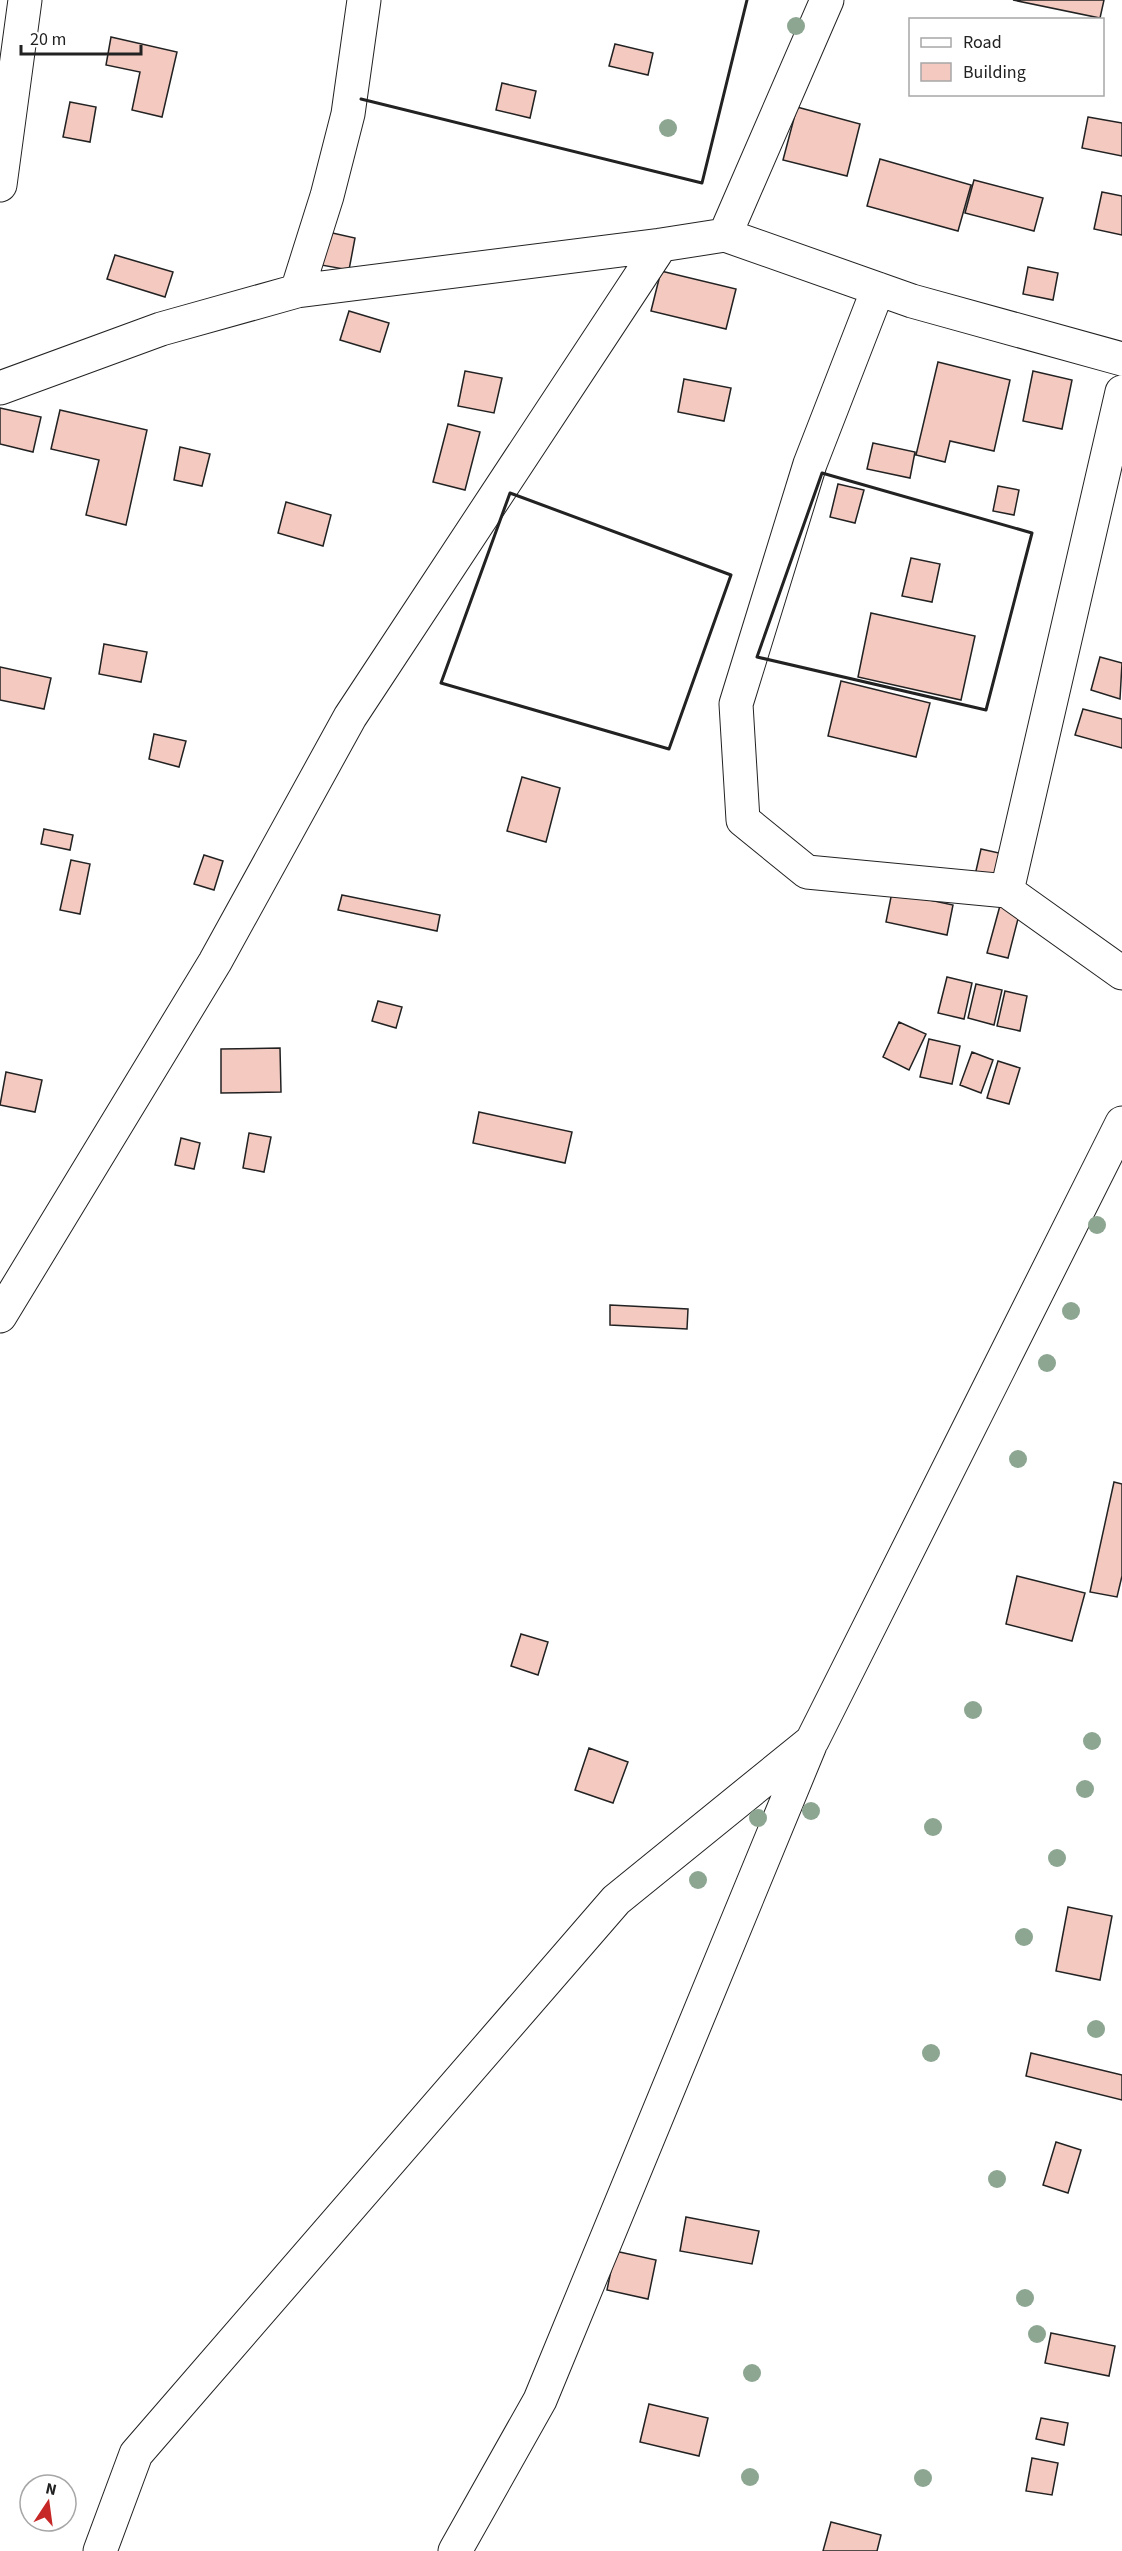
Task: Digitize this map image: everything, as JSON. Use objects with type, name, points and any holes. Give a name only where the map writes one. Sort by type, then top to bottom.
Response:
[{"type":"street","points":[[0,185],[25,0]]},
{"type":"street","points":[[297,291],[327,196],[348,114],[364,0]]},
{"type":"street","points":[[725,235],[827,0]]},
{"type":"street","points":[[0,388],[161,329],[297,291],[725,235],[878,289],[1122,359]]},
{"type":"street","points":[[0,1316],[215,962],[350,717],[661,245]]},
{"type":"street","points":[[878,289],[810,464],[736,704],[743,820],[807,872],[1007,891],[1122,973]]},
{"type":"street","points":[[1007,891],[1122,392]]},
{"type":"street","points":[[455,2551],[540,2400],[812,1741],[1122,1123]]},
{"type":"street","points":[[100,2551],[136,2454],[616,1900],[812,1741]]},
{"type":"building","points":[[1013,0],[1104,0],[1100,18]]},
{"type":"building","points":[[111,37],[177,52],[162,117],[132,110],[140,72],[106,65]]},
{"type":"building","points":[[615,44],[653,53],[648,75],[609,66]]},
{"type":"building","points":[[502,83],[536,91],[530,118],[496,110]]},
{"type":"building","points":[[70,102],[96,107],[90,142],[63,137]]},
{"type":"building","points":[[797,107],[860,124],[847,176],[783,160]]},
{"type":"building","points":[[1088,117],[1122,123],[1122,156],[1082,148]]},
{"type":"building","points":[[880,159],[971,185],[958,231],[867,206]]},
{"type":"building","points":[[974,180],[1043,198],[1034,231],[965,213]]},
{"type":"building","points":[[1102,192],[1122,196],[1122,235],[1094,229]]},
{"type":"building","points":[[328,232],[355,238],[349,270],[321,265]]},
{"type":"building","points":[[115,255],[173,272],[165,297],[107,279]]},
{"type":"building","points":[[1028,267],[1058,273],[1053,300],[1023,294]]},
{"type":"building","points":[[661,271],[736,289],[726,329],[651,311]]},
{"type":"building","points":[[349,311],[389,323],[380,352],[340,340]]},
{"type":"building","points":[[938,362],[1010,380],[994,451],[950,441],[945,462],[916,455]]},
{"type":"building","points":[[465,371],[502,378],[494,413],[458,406]]},
{"type":"building","points":[[1033,371],[1072,380],[1062,429],[1023,421]]},
{"type":"building","points":[[684,379],[731,388],[724,421],[678,412]]},
{"type":"building","points":[[0,408],[41,417],[33,452],[0,444]]},
{"type":"building","points":[[60,410],[147,430],[126,525],[86,515],[99,460],[51,449]]},
{"type":"building","points":[[448,424],[480,432],[465,490],[433,482]]},
{"type":"building","points":[[873,443],[915,452],[910,478],[867,469]]},
{"type":"building","points":[[180,447],[210,454],[202,486],[174,480]]},
{"type":"building","points":[[838,484],[864,490],[855,523],[830,517]]},
{"type":"building","points":[[998,486],[1019,490],[1014,515],[993,511]]},
{"type":"building","points":[[286,502],[331,515],[323,546],[278,533]]},
{"type":"building","points":[[911,558],[940,564],[932,602],[902,596]]},
{"type":"building","points":[[871,613],[975,636],[961,700],[858,677]]},
{"type":"building","points":[[104,644],[147,652],[141,682],[99,674]]},
{"type":"building","points":[[1100,657],[1122,663],[1120,699],[1091,690]]},
{"type":"building","points":[[0,667],[51,678],[44,709],[0,700]]},
{"type":"building","points":[[841,681],[930,703],[916,757],[828,736]]},
{"type":"building","points":[[1083,709],[1122,719],[1122,748],[1075,735]]},
{"type":"building","points":[[154,734],[186,741],[179,767],[149,759]]},
{"type":"building","points":[[522,777],[560,788],[546,842],[507,831]]},
{"type":"building","points":[[44,829],[73,835],[70,850],[41,844]]},
{"type":"building","points":[[981,849],[1008,855],[1000,890],[973,884]]},
{"type":"building","points":[[204,855],[223,861],[214,890],[194,884]]},
{"type":"building","points":[[71,860],[90,864],[80,914],[60,910]]},
{"type":"building","points":[[892,892],[953,905],[947,935],[886,922]]},
{"type":"building","points":[[342,895],[440,915],[437,931],[338,910]]},
{"type":"building","points":[[1001,902],[1021,907],[1008,958],[987,953]]},
{"type":"building","points":[[947,977],[972,983],[964,1019],[938,1013]]},
{"type":"building","points":[[976,984],[1002,990],[994,1025],[968,1018]]},
{"type":"building","points":[[1005,991],[1027,996],[1020,1031],[997,1026]]},
{"type":"building","points":[[378,1001],[402,1007],[396,1028],[372,1021]]},
{"type":"building","points":[[899,1022],[926,1034],[909,1070],[883,1057]]},
{"type":"building","points":[[929,1039],[960,1046],[952,1084],[920,1077]]},
{"type":"building","points":[[280,1048],[281,1092],[221,1093],[221,1049]]},
{"type":"building","points":[[972,1052],[993,1060],[981,1093],[960,1085]]},
{"type":"building","points":[[998,1061],[1020,1068],[1009,1104],[987,1098]]},
{"type":"building","points":[[6,1072],[42,1080],[35,1112],[0,1105]]},
{"type":"building","points":[[479,1112],[572,1132],[565,1163],[473,1143]]},
{"type":"building","points":[[249,1133],[271,1137],[264,1172],[243,1168]]},
{"type":"building","points":[[181,1138],[200,1143],[194,1169],[175,1165]]},
{"type":"building","points":[[610,1305],[688,1309],[687,1329],[610,1325]]},
{"type":"building","points":[[1114,1482],[1122,1484],[1122,1576],[1117,1597],[1090,1592]]},
{"type":"building","points":[[1017,1576],[1085,1593],[1072,1641],[1006,1624]]},
{"type":"building","points":[[521,1634],[548,1642],[538,1675],[511,1666]]},
{"type":"building","points":[[589,1748],[628,1762],[613,1803],[575,1790]]},
{"type":"building","points":[[1068,1907],[1112,1916],[1100,1980],[1056,1971]]},
{"type":"building","points":[[1031,2053],[1122,2075],[1122,2100],[1026,2076]]},
{"type":"building","points":[[1056,2142],[1081,2150],[1068,2193],[1043,2185]]},
{"type":"building","points":[[686,2217],[759,2231],[752,2264],[680,2251]]},
{"type":"building","points":[[615,2251],[656,2260],[648,2299],[607,2290]]},
{"type":"building","points":[[1051,2333],[1115,2346],[1109,2376],[1045,2363]]},
{"type":"building","points":[[649,2404],[708,2418],[699,2456],[640,2442]]},
{"type":"building","points":[[1041,2418],[1068,2423],[1064,2445],[1036,2439]]},
{"type":"building","points":[[1032,2458],[1058,2463],[1052,2495],[1026,2491]]},
{"type":"building","points":[[831,2522],[881,2535],[877,2551],[823,2551]]},
{"type":"wall","points":[[361,99],[702,183],[747,0]]},
{"type":"wall","points":[[822,473],[1032,533],[986,710],[757,657],[822,473]]},
{"type":"wall","points":[[510,493],[731,575],[669,749],[441,683],[510,493]]}]
